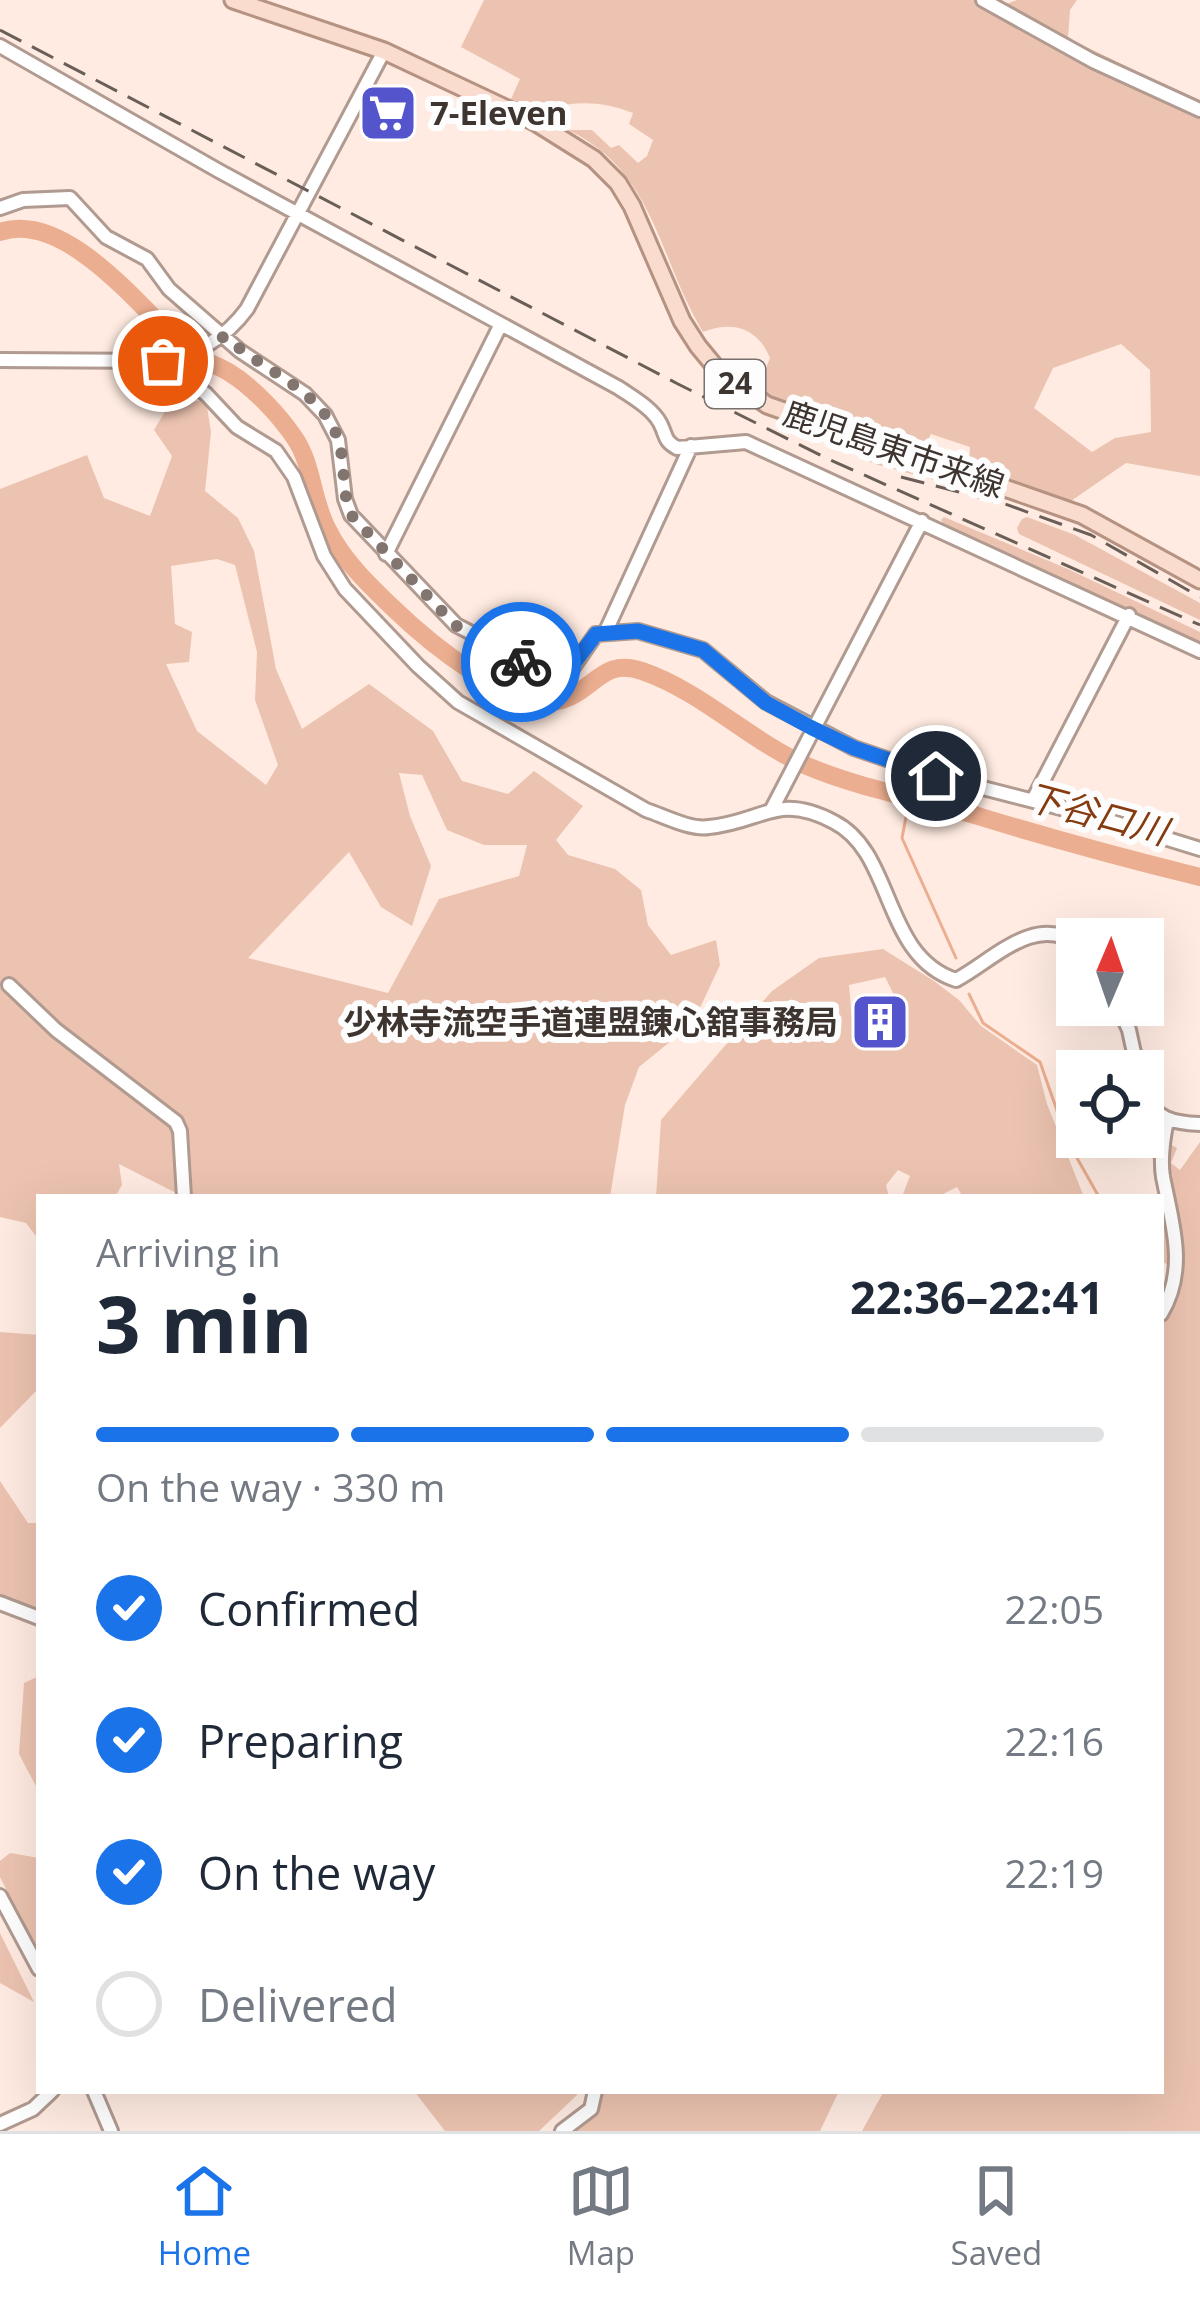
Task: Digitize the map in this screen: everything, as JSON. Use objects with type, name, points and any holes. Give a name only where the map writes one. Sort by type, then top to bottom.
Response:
[{"type":"main road","name":"鹿児島東市来線","points":[[233,0],[384,50],[551,130],[594,159],[632,206],[682,322],[698,346],[717,369],[767,405],[1082,515],[1200,580]]},
{"type":"street","points":[[983,0],[1093,62],[1200,110]]},
{"type":"street","points":[[0,46],[619,388],[660,423],[670,445],[746,442],[1200,651]]},
{"type":"street","points":[[0,360],[163,361],[194,353],[225,336],[248,309],[384,50]]},
{"type":"street","points":[[0,208],[23,200],[70,198],[106,236],[147,260],[169,289],[240,351],[283,377],[325,416],[338,440],[351,515],[386,554],[455,625],[547,675],[564,676],[591,638],[605,631],[638,631],[703,650],[810,734],[936,776],[1200,849]]},
{"type":"street","points":[[386,554],[501,324]]},
{"type":"street","points":[[163,361],[206,394],[237,427],[276,451],[294,477],[323,556],[345,589],[458,702],[646,810],[679,821],[705,828],[790,807],[847,830],[866,855],[916,957],[939,975],[956,980],[1018,941],[1056,933]]},
{"type":"street","points":[[605,631],[691,446]]},
{"type":"street","points":[[772,809],[922,521]]},
{"type":"street","points":[[1034,800],[1129,615]]},
{"type":"street","points":[[9,985],[56,1030],[176,1122],[184,1194]]},
{"type":"street","points":[[1164,1118],[1200,1124]]},
{"type":"street","points":[[1164,1306],[1175,1278],[1177,1233],[1163,1178],[1167,1120]]},
{"type":"street","points":[[0,1603],[36,1617]]},
{"type":"street","points":[[0,1896],[36,1963]]},
{"type":"street","points":[[0,2124],[32,2109],[49,2094]]},
{"type":"street","points":[[95,2094],[111,2131]]},
{"type":"street","points":[[562,2131],[591,2109],[594,2094]]},
{"type":"shaded area","points":[[484,0],[1000,0],[1006,4],[1077,0],[1070,10],[1068,38],[1200,102],[1200,476],[1126,463],[1071,501],[969,465],[970,447],[931,434],[923,449],[767,396],[758,387],[770,358],[765,348],[743,329],[703,332],[637,192],[597,147],[568,130],[592,130],[638,163],[647,156],[653,140],[629,124],[633,113],[590,103],[547,108],[564,123],[557,123],[511,99],[520,79],[461,47]],"holes":[[[1121,344],[1150,370],[1151,432],[1115,438],[1092,452],[1034,408],[1053,368]]]},
{"type":"shaded area","points":[[206,400],[211,432],[205,491],[238,518],[254,551],[276,669],[302,729],[369,684],[433,731],[462,781],[508,794],[534,771],[583,806],[556,840],[568,855],[615,869],[641,890],[648,925],[671,955],[716,940],[720,965],[693,1023],[639,1067],[625,1105],[610,1194],[178,1194],[119,1164],[122,1185],[117,1194],[36,1194],[36,1236],[26,1223],[0,1217],[0,489],[87,455],[104,498],[150,516],[172,456],[154,430],[170,403]],"holes":[[[217,559],[235,565],[257,652],[255,700],[278,765],[266,785],[197,731],[166,664],[189,662],[192,632],[175,624],[171,566]],[[399,773],[422,775],[447,830],[484,845],[527,845],[519,876],[439,899],[388,993],[248,958],[349,852],[381,907],[412,926],[431,866]]]},
{"type":"shaded area","points":[[771,417],[964,483],[964,488],[875,464]]},
{"type":"shaded area","points":[[944,517],[1200,632],[1200,644],[944,525]]},
{"type":"shaded area","points":[[1027,517],[1075,535],[1200,603],[1200,620],[1019,534],[1017,528]]},
{"type":"shaded area","points":[[883,949],[934,981],[981,1026],[1037,1065],[1056,1127],[1056,1158],[1068,1158],[1083,1194],[961,1194],[957,1187],[943,1194],[903,1194],[910,1176],[898,1170],[886,1185],[888,1194],[656,1194],[661,1120],[772,991],[819,958]],"holes":[[[885,977],[907,1021],[867,1043],[852,1021],[849,985]]]},
{"type":"shaded area","points":[[1164,1141],[1177,1148],[1171,1163],[1180,1170],[1200,1142],[1200,2131],[862,2131],[882,2094],[1164,2094],[1164,1297],[1172,1303],[1181,1275],[1164,1262],[1164,1194],[1159,1194],[1152,1158],[1164,1158]]},
{"type":"shaded area","points":[[0,1332],[36,1335],[36,1391],[0,1428]]},
{"type":"shaded area","points":[[0,1481],[28,1523],[36,1523],[36,1611],[0,1598]]},
{"type":"shaded area","points":[[36,1677],[36,1786],[19,1754],[24,1683]]},
{"type":"shaded area","points":[[10,1853],[36,1857],[36,1948],[0,1877],[0,1861]]},
{"type":"shaded area","points":[[0,1933],[34,2002],[0,1983]]},
{"type":"shaded area","points":[[416,2094],[577,2094],[539,2131],[445,2131]]},
{"type":"shaded area","points":[[588,2094],[838,2094],[820,2131],[556,2131],[586,2107]]},
{"type":"waterway","name":"下谷口川","points":[[0,232],[25,229],[75,248],[188,351],[230,373],[256,394],[300,448],[323,519],[348,561],[426,637],[495,685],[519,696],[562,700],[608,671],[642,671],[685,691],[785,755],[828,774],[1200,877]]},
{"type":"waterway","points":[[909,801],[902,838],[956,958]]},
{"type":"waterway","points":[[969,994],[983,1023],[1040,1062],[1068,1142],[1097,1194]]},
{"type":"railway","points":[[0,30],[826,458],[1200,625]]},
{"type":"railway","points":[[901,477],[1005,504],[1091,535],[1200,597]]},
{"type":"way so far","points":[[163,361],[194,353],[225,336],[304,394],[325,416],[338,440],[351,515],[455,625],[521,662]]},
{"type":"place","name":"7-Eleven","points":[[388,113]]},
{"type":"place","name":"少林寺流空手道連盟錬心舘事務局","points":[[880,1022]]},
{"type":"route","points":[[521,662],[547,675],[564,676],[596,634],[638,631],[703,650],[766,703],[812,728],[936,776]]}]
